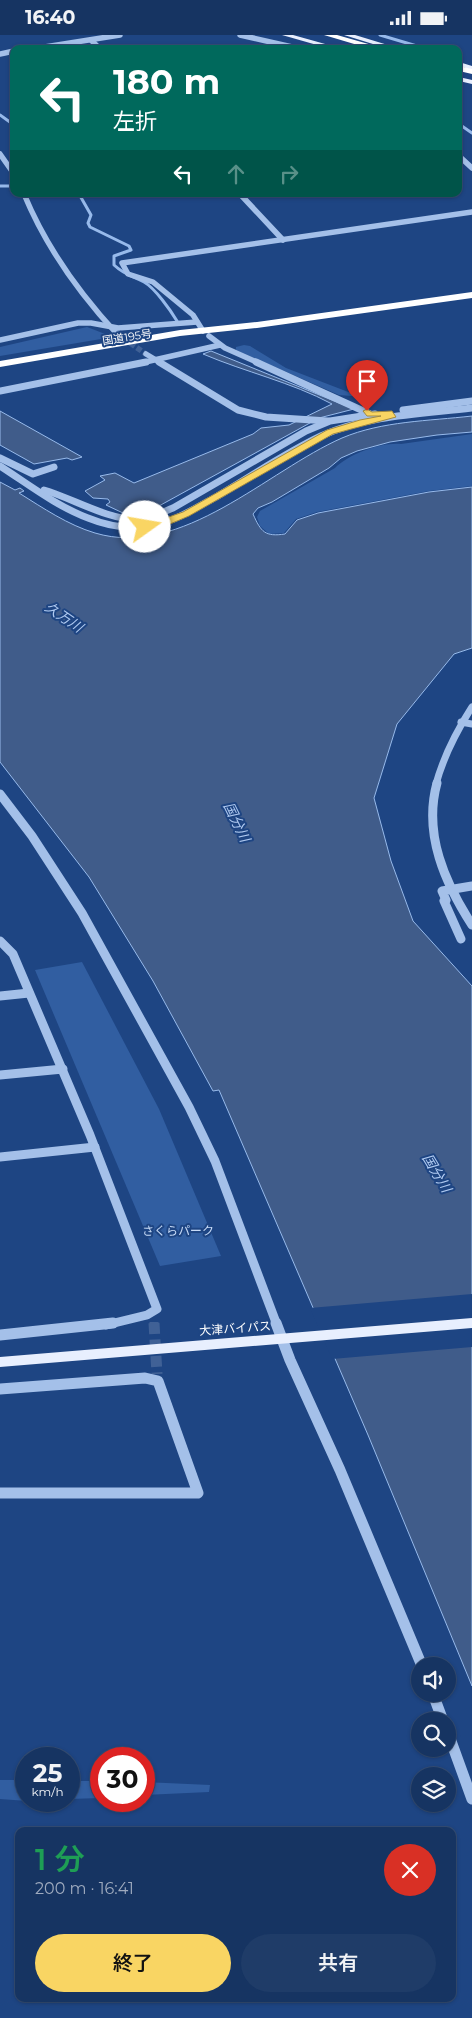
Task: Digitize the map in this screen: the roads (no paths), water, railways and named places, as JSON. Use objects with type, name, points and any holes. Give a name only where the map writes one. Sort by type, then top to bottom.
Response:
[{"type":"highway","points":[[328,35],[367,45]]},
{"type":"highway","name":"国道195号","points":[[0,364],[203,330],[257,325],[472,295]]},
{"type":"highway","name":"国道195号","points":[[0,370],[203,330]]},
{"type":"main road","points":[[285,35],[324,45]]},
{"type":"main road","points":[[347,35],[383,45]]},
{"type":"main road","name":"大津バイパス","points":[[0,1362],[472,1323]]},
{"type":"street","points":[[56,45],[120,35]]},
{"type":"street","points":[[240,35],[284,45]]},
{"type":"street","points":[[91,39],[96,45]]},
{"type":"street","points":[[0,154],[10,168]]},
{"type":"street","points":[[462,160],[472,168]]},
{"type":"street","points":[[25,197],[55,255],[90,306],[117,334]]},
{"type":"street","points":[[243,197],[283,240]]},
{"type":"street","points":[[370,414],[220,345],[203,330],[193,315],[153,282],[128,274],[122,263],[472,212]]},
{"type":"street","points":[[0,341],[78,323],[91,323],[110,327],[203,330]]},
{"type":"street","points":[[0,391],[220,345]]},
{"type":"street","points":[[146,353],[238,410],[266,417],[330,421],[370,414],[390,415],[472,408]]},
{"type":"street","points":[[0,465],[74,511],[100,523],[118,528],[154,526],[186,514],[330,432],[423,406],[472,401]]},
{"type":"street","points":[[39,489],[56,493],[116,518],[132,520],[152,517],[173,508],[306,431],[330,421]]},
{"type":"street","points":[[0,458],[34,473],[54,467]]},
{"type":"street","points":[[471,922],[451,890],[437,850],[432,821],[440,763],[460,722],[472,707]]},
{"type":"street","points":[[460,722],[472,724]]},
{"type":"street","points":[[0,794],[32,836],[82,913],[189,1107],[215,1161],[290,1339],[340,1470],[418,1657]]},
{"type":"street","points":[[461,939],[444,901],[446,900],[442,891],[472,886]]},
{"type":"street","points":[[0,941],[13,954],[95,1147],[156,1302],[157,1309],[154,1318],[0,1335]]},
{"type":"street","points":[[0,996],[29,993]]},
{"type":"street","points":[[0,1075],[62,1069]]},
{"type":"street","points":[[0,1157],[95,1147]]},
{"type":"street","points":[[0,1389],[158,1377],[198,1493],[0,1493]]},
{"type":"street","points":[[456,1755],[472,1799]]},
{"type":"water","points":[[211,351],[354,409],[319,418],[148,512],[123,513],[106,505],[110,502],[108,499],[93,498],[85,491],[105,480],[100,476],[115,473],[134,483],[253,434],[261,428],[289,425],[332,404],[300,389],[203,354]]},
{"type":"water","points":[[0,411],[82,457],[72,460],[67,458],[34,464],[0,445]]},
{"type":"water","points":[[472,416],[472,432],[390,442],[357,451],[341,458],[329,468],[272,502],[258,508],[253,514],[264,532],[273,535],[285,534],[297,520],[318,513],[429,492],[472,487],[472,648],[454,654],[397,724],[374,798],[391,861],[413,921],[472,986],[472,1686],[368,1435],[219,1090],[213,1091],[153,981],[89,877],[0,762],[0,482],[15,490],[20,488],[24,491],[19,493],[46,510],[65,521],[95,533],[128,538],[160,534],[192,523],[223,508],[313,453],[357,432],[389,425]]},
{"type":"waterway","points":[[380,35],[414,45]]},
{"type":"waterway","points":[[0,115],[10,122]]},
{"type":"waterway","points":[[462,126],[472,133]]},
{"type":"waterway","points":[[0,186],[10,186]]},
{"type":"waterway","points":[[81,197],[91,215],[88,223],[90,227],[129,246],[131,250],[114,256],[114,265],[153,289],[177,321]]},
{"type":"tunnel","points":[[117,334],[146,354]]},
{"type":"tunnel","points":[[154,1323],[157,1374]]},
{"type":"water label","name":"久万川","points":[[64,617]]},
{"type":"water label","name":"国分川","points":[[237,822]]},
{"type":"water label","name":"国分川","points":[[437,1173]]},
{"type":"park label","name":"さくらパーク","points":[[178,1230]]}]
